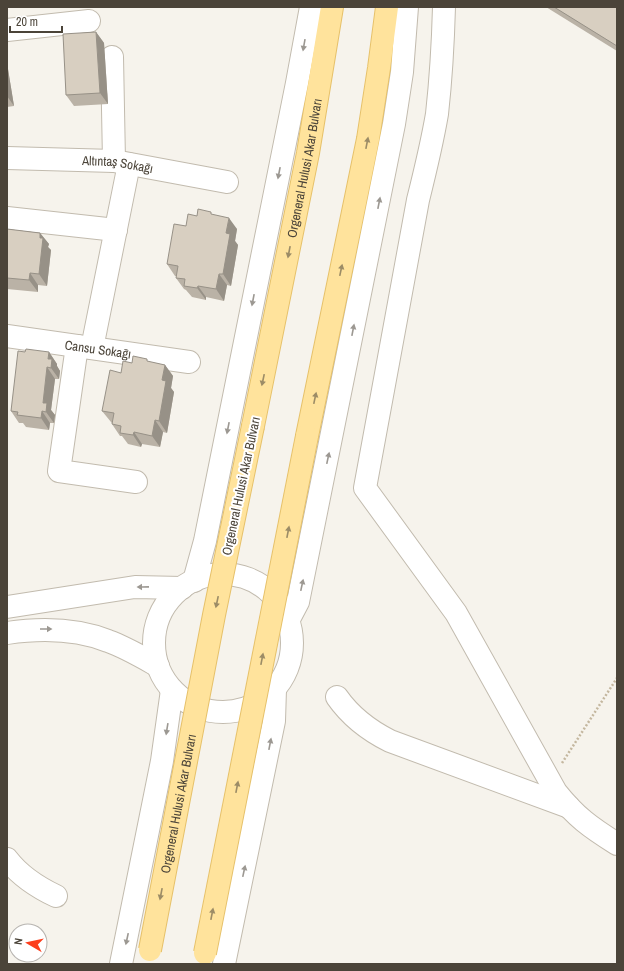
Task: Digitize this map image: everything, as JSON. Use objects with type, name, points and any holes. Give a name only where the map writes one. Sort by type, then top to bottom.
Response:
[{"type":"main road","name":"Orgeneral Hulusi Akar Bulvarı","points":[[148,957],[214,615],[254,426],[308,153],[332,7]]},
{"type":"main road","points":[[204,958],[307,436],[368,139],[387,7]]},
{"type":"street","points":[[188,585],[205,541],[311,7]]},
{"type":"street","points":[[288,621],[298,602],[394,124],[402,72],[407,7]]},
{"type":"street","points":[[444,7],[441,70],[429,158],[418,200],[365,488],[456,613],[550,782],[569,807],[583,821],[617,844]]},
{"type":"street","points":[[7,30],[89,21]]},
{"type":"street","points":[[112,57],[122,162],[116,230],[85,347],[59,471],[136,482]]},
{"type":"street","name":"Altıntaş Sokağı","points":[[7,158],[122,162],[227,182]]},
{"type":"street","points":[[7,218],[116,230]]},
{"type":"street","name":"Cansu Sokağı","points":[[7,336],[189,362]]},
{"type":"street","points":[[208,576],[236,576],[250,580],[273,596],[282,608],[288,621],[291,635],[291,649],[288,664],[283,677],[275,689],[252,706],[224,712],[210,711],[196,707],[183,700],[172,690],[164,679],[158,666],[154,637],[157,623],[167,604],[188,585],[208,576]]},
{"type":"street","points":[[7,607],[135,588],[188,585]]},
{"type":"street","points":[[7,633],[34,629],[51,629],[88,634],[119,645],[158,666]]},
{"type":"street","points":[[224,964],[274,722],[275,689]]},
{"type":"street","points":[[122,964],[162,761],[172,690]]},
{"type":"street","points":[[337,696],[344,707],[361,724],[375,734],[390,741],[569,807]]},
{"type":"street","points":[[7,859],[31,882],[56,896]]},
{"type":"path","points":[[550,782],[617,678]]},
{"type":"building","points":[[554,7],[617,8],[617,46]]},
{"type":"building","points":[[96,32],[100,93],[66,95],[63,34]]},
{"type":"building","points":[[198,209],[229,218],[226,233],[230,234],[223,274],[219,274],[216,289],[198,286],[197,288],[184,286],[185,279],[176,278],[178,266],[167,264],[174,224],[186,226],[188,214],[197,216]]},
{"type":"building","points":[[7,229],[40,233],[40,238],[43,238],[39,274],[30,273],[29,280],[7,278]]},
{"type":"building","points":[[26,349],[49,352],[48,359],[52,359],[51,368],[47,367],[43,403],[47,403],[46,412],[42,411],[41,418],[17,415],[18,412],[11,411],[18,351],[25,352]]},
{"type":"building","points":[[133,356],[165,365],[162,380],[166,381],[159,421],[155,420],[152,436],[134,432],[133,435],[120,433],[121,426],[112,424],[114,413],[102,411],[110,370],[121,373],[123,361],[132,363]]}]
